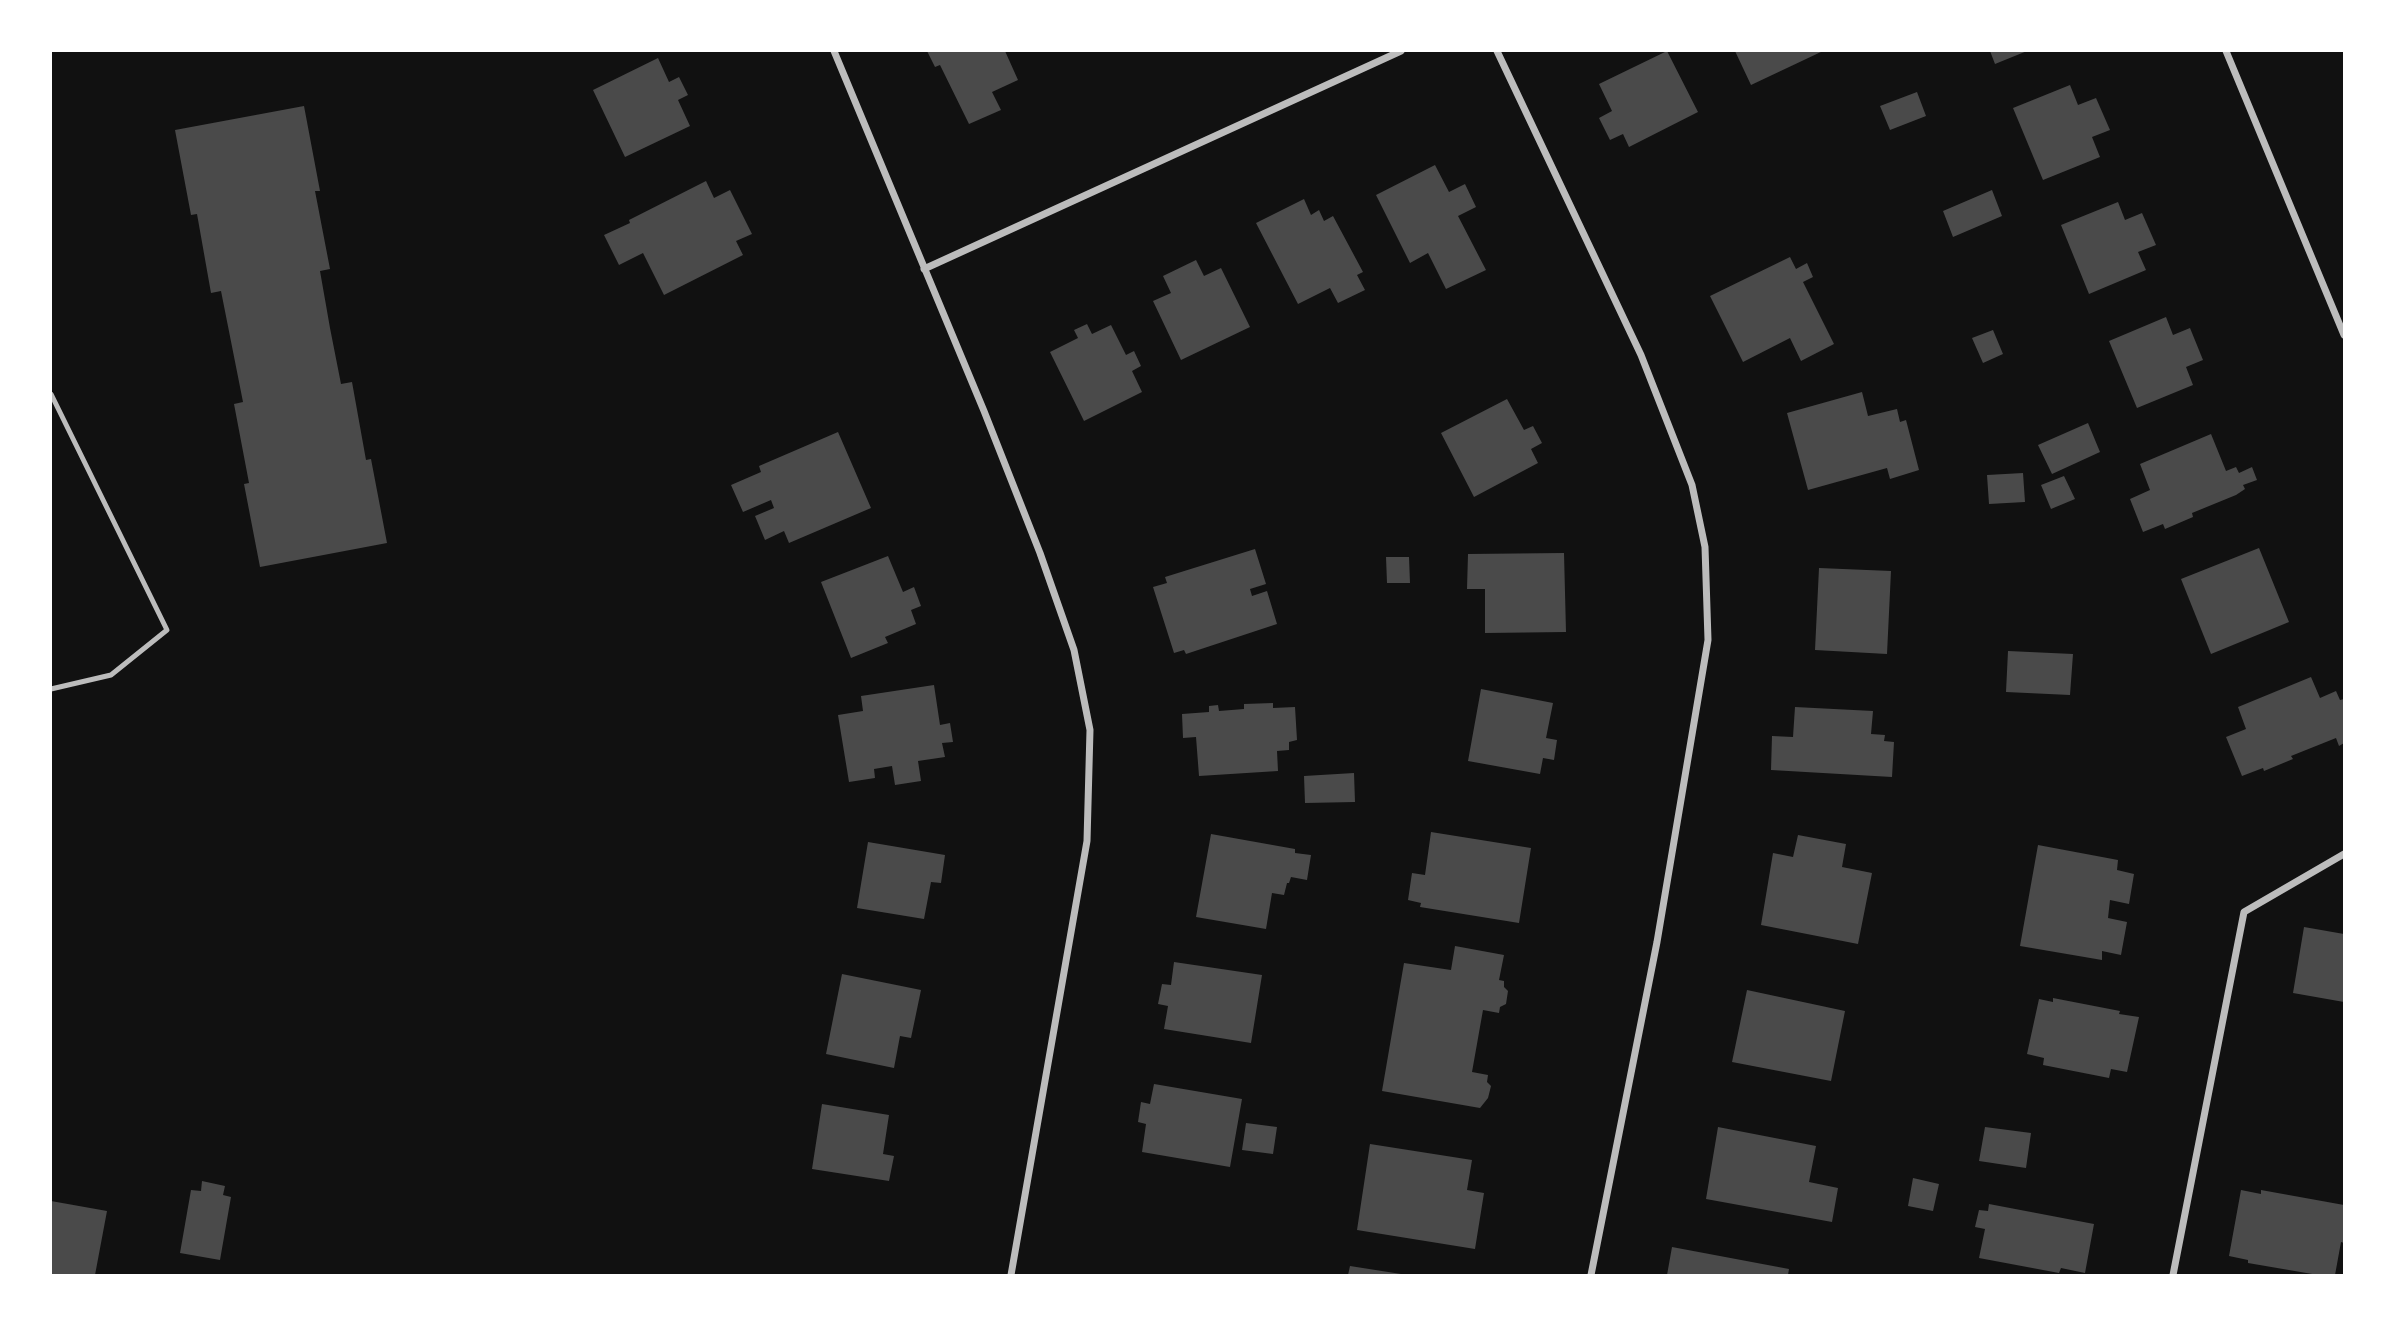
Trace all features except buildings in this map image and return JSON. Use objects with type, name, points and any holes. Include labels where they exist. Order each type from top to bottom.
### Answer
[{"type":"street","points":[[834,51],[1040,553],[1074,650],[1090,730],[1087,841],[1011,1275]]},
{"type":"street","points":[[925,268],[1401,51]]},
{"type":"street","points":[[1497,51],[1641,355],[1692,485],[1705,547],[1708,640],[1657,942],[1591,1275]]},
{"type":"street","points":[[2227,51],[2344,335]]},
{"type":"street","points":[[2173,1275],[2244,912],[2344,854]]},
{"type":"lane","points":[[51,394],[167,630],[111,675],[51,689]]}]
